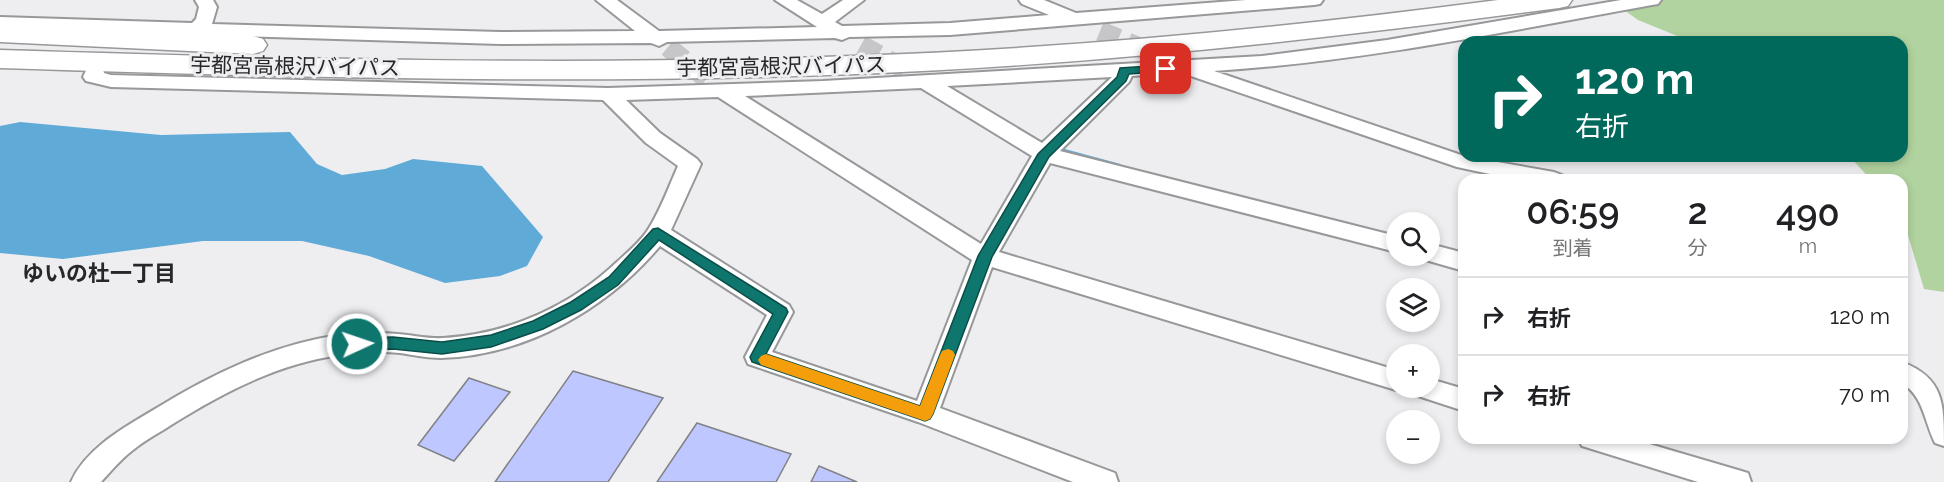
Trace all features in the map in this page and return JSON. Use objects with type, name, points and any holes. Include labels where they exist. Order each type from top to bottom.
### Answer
[{"type":"highway","name":"宇都宮高根沢バイパス","points":[[0,45],[584,58],[787,53],[988,44],[1215,28],[1452,0]]},
{"type":"highway","name":"宇都宮高根沢バイパス","points":[[0,59],[279,68],[623,69],[856,65],[1106,50],[1252,38],[1558,0]]},
{"type":"highway","points":[[0,34],[184,41],[405,54]]},
{"type":"highway","points":[[0,74],[95,70],[279,68]]},
{"type":"street","points":[[196,30],[205,20],[208,8],[204,0]]},
{"type":"street","points":[[605,0],[662,42]]},
{"type":"street","points":[[784,0],[861,45]]},
{"type":"street","points":[[823,22],[855,0]]},
{"type":"street","points":[[1029,0],[1100,31]]},
{"type":"street","points":[[0,23],[662,42],[1076,21],[1314,0]]},
{"type":"street","points":[[95,70],[93,77],[111,81],[608,94],[715,85],[926,81],[1262,62],[1388,46],[1652,0]]},
{"type":"street","points":[[1158,56],[1187,68],[1458,160]]},
{"type":"street","points":[[907,71],[1044,154],[1386,241]]},
{"type":"street","points":[[925,414],[985,256],[1044,154],[1122,78],[1124,71]]},
{"type":"street","points":[[715,85],[965,246],[985,256],[1386,377]]},
{"type":"street","points":[[84,482],[123,442],[185,403],[233,377],[284,357],[339,345],[393,343],[442,348],[491,341],[538,325],[576,306],[614,281],[658,233],[690,164],[653,138],[608,94]]},
{"type":"street","points":[[1467,162],[1525,174]]},
{"type":"street","points":[[658,233],[781,312],[757,357],[925,414],[1105,482]]},
{"type":"street","points":[[1440,256],[1458,260]]},
{"type":"street","points":[[1908,374],[1913,375],[1926,387],[1944,435]]},
{"type":"street","points":[[1440,393],[1458,398]]},
{"type":"street","points":[[1611,444],[1738,482]]},
{"type":"green space","points":[[1610,0],[1944,0],[1944,292],[1924,289],[1908,235],[1908,174],[1866,174],[1855,162],[1908,162],[1908,36],[1677,36],[1638,20]]},
{"type":"water","points":[[20,122],[161,135],[290,132],[317,164],[342,175],[385,169],[413,159],[482,166],[543,237],[527,266],[500,276],[445,283],[369,256],[302,241],[203,241],[63,259],[0,253],[0,126]]},
{"type":"building","points":[[573,371],[663,398],[608,482],[495,482]]},
{"type":"building","points":[[469,378],[510,392],[454,461],[418,445]]},
{"type":"building","points":[[697,423],[791,454],[776,482],[657,482]]},
{"type":"building","points":[[819,466],[857,482],[811,482]]},
{"type":"waterway","points":[[1056,149],[1119,166]]},
{"type":"tunnel","points":[[1100,31],[1158,55]]},
{"type":"tunnel","points":[[861,45],[906,70]]},
{"type":"tunnel","points":[[668,47],[707,79]]},
{"type":"slow traffic","points":[[766,360],[925,414],[948,355]]},
{"type":"district","name":"ゆいの杜一丁目","points":[[99,273]]},
{"type":"route","points":[[357,344],[393,343],[442,348],[491,341],[538,325],[576,306],[614,281],[658,233],[781,312],[757,357],[925,414],[985,256],[1044,154],[1122,78],[1124,71],[1166,69]]}]
